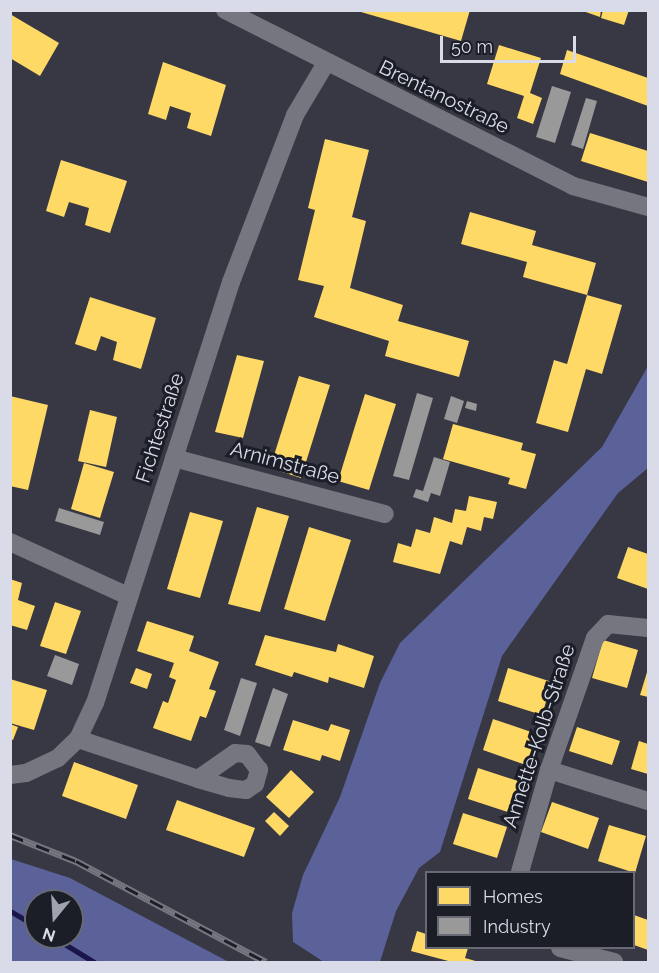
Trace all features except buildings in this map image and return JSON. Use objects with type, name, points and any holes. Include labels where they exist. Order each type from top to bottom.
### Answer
[{"type":"street","name":"Brentanostraße","points":[[225,10],[573,186],[648,207]]},
{"type":"street","name":"Fichtestraße","points":[[10,775],[26,773],[58,758],[78,739],[95,704],[231,282],[295,115],[326,63]]},
{"type":"street","name":"Arnimstraße","points":[[174,458],[385,514]]},
{"type":"street","points":[[10,542],[128,596]]},
{"type":"street","name":"Annette-Kolb-Straße","points":[[521,871],[549,770],[595,638],[608,624],[648,628]]},
{"type":"street","points":[[78,739],[198,779]]},
{"type":"street","points":[[549,770],[648,801]]},
{"type":"street","points":[[564,949],[614,963]]},
{"type":"shaded area","points":[[648,366],[648,468],[618,493],[502,656],[440,852],[419,868],[396,911],[380,962],[324,962],[293,942],[292,913],[303,875],[340,797],[380,683],[400,643],[602,447]]},
{"type":"shaded area","points":[[11,859],[70,878],[229,962],[11,962]]},
{"type":"waterway","points":[[10,911],[24,919]]},
{"type":"waterway","points":[[73,949],[94,962]]},
{"type":"railway","points":[[10,835],[76,861],[266,962]]}]
